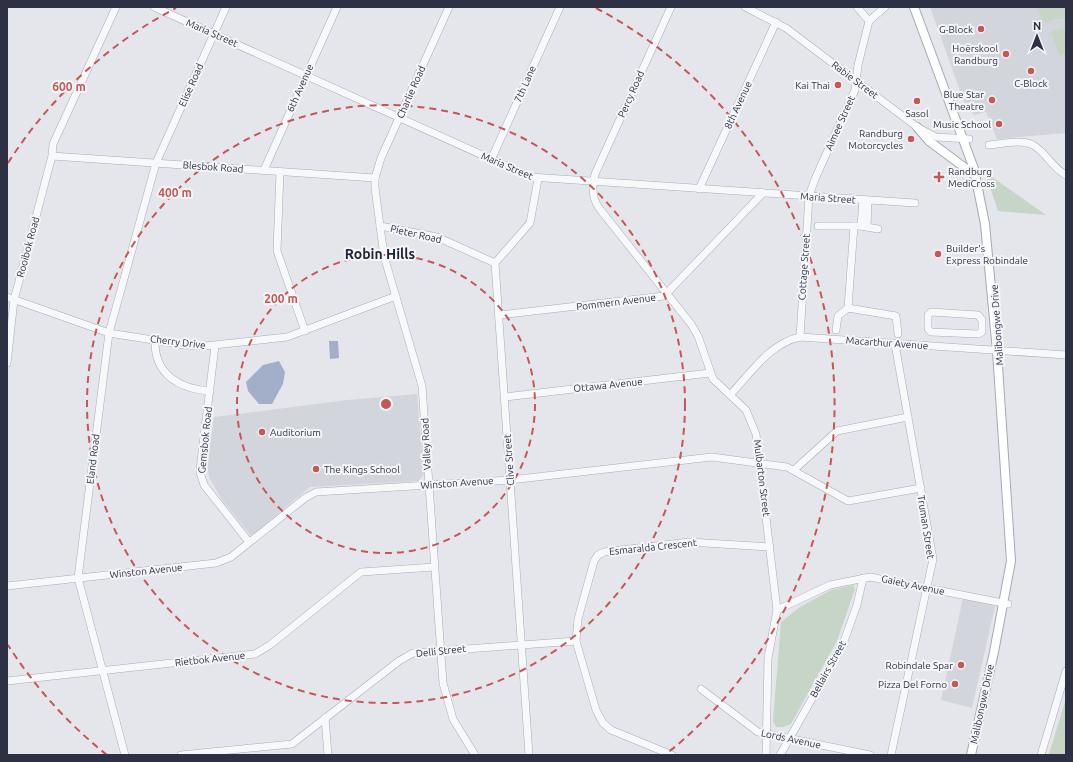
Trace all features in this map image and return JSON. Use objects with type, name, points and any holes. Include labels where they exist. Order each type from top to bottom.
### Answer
[{"type":"main road","name":"Malibongwe Drive","points":[[915,7],[966,139],[977,163],[989,216],[1011,549],[1006,603],[971,755]]},
{"type":"main road","points":[[917,127],[929,141],[976,176]]},
{"type":"main road","name":"Malibongwe Drive","points":[[966,139],[976,176],[985,224],[998,351]]},
{"type":"street","name":"Rooibok Road","points":[[7,363],[14,300],[52,156],[53,144],[116,7]]},
{"type":"street","name":"Maria Street","points":[[154,7],[491,160],[538,179],[915,203]]},
{"type":"street","name":"Elise Road","points":[[156,163],[226,7]]},
{"type":"street","name":"6th Avenue","points":[[264,170],[337,7]]},
{"type":"street","name":"Charlie Road","points":[[375,178],[381,158],[449,7]]},
{"type":"street","name":"7th Lane","points":[[491,160],[560,7]]},
{"type":"street","name":"Percy Road","points":[[593,182],[671,7]]},
{"type":"street","name":"Rabie Street","points":[[745,7],[776,22],[917,127],[936,137],[966,139]]},
{"type":"street","points":[[857,7],[869,21],[885,7]]},
{"type":"street","name":"Aimee Street","points":[[809,196],[853,94],[858,65],[869,21]]},
{"type":"street","name":"8th Avenue","points":[[699,189],[776,22]]},
{"type":"street","points":[[989,145],[1017,143],[1033,145],[1057,169],[1066,175]]},
{"type":"street","name":"Blesbok Road","points":[[52,156],[375,178]]},
{"type":"street","name":"Eland Road","points":[[125,755],[78,578],[109,333],[156,163]]},
{"type":"street","points":[[280,172],[277,252],[305,331]]},
{"type":"street","name":"Valley Road","points":[[375,178],[385,263],[422,386],[443,683],[448,706],[458,730],[475,755]]},
{"type":"street","points":[[495,263],[530,223],[538,179]]},
{"type":"street","name":"Mulbarton Street","points":[[593,182],[597,205],[694,328],[710,374],[716,383],[742,405],[758,438],[776,610],[768,658],[766,755]]},
{"type":"street","name":"Pommern Avenue","points":[[499,315],[656,297],[667,294],[763,193]]},
{"type":"street","name":"Cottage Street","points":[[800,337],[809,196]]},
{"type":"street","points":[[836,330],[838,316],[848,308],[865,201]]},
{"type":"street","name":"Pieter Road","points":[[380,226],[437,237],[495,263]]},
{"type":"street","points":[[818,226],[861,226],[878,229]]},
{"type":"street","name":"Clive Street","points":[[495,263],[529,755]]},
{"type":"street","name":"Cherry Drive","points":[[7,297],[109,333],[194,346],[215,346],[281,338],[305,331],[396,296]]},
{"type":"street","points":[[848,308],[896,316],[898,334]]},
{"type":"street","points":[[929,313],[978,314],[982,318],[982,330],[980,334],[939,333],[928,330],[929,313]]},
{"type":"street","points":[[938,347],[939,333]]},
{"type":"street","name":"Macarthur Avenue","points":[[730,395],[772,350],[781,343],[800,337],[1066,355]]},
{"type":"street","points":[[155,340],[156,358],[168,373],[186,388],[210,391]]},
{"type":"street","name":"Truman Street","points":[[891,755],[932,559],[921,488],[895,344]]},
{"type":"street","name":"Gemsbok Road","points":[[215,346],[201,461],[201,477],[204,485],[248,542]]},
{"type":"street","name":"Ottawa Avenue","points":[[505,397],[710,374]]},
{"type":"street","points":[[794,470],[837,431],[908,417]]},
{"type":"street","name":"Winston Avenue","points":[[7,586],[210,565],[231,556],[312,493],[510,480],[718,457],[761,463],[794,470],[848,501],[921,488]]},
{"type":"street","name":"Esmaralda Crescent","points":[[672,755],[619,734],[603,723],[596,710],[576,641],[578,619],[594,561],[600,554],[689,542],[770,547]]},
{"type":"street","name":"Rietbok Avenue","points":[[7,681],[103,672],[112,668],[255,654],[270,645],[361,572],[434,567]]},
{"type":"street","name":"Gaiety Avenue","points":[[776,610],[830,585],[863,578],[876,577],[1006,603]]},
{"type":"street","name":"Bellairs Street","points":[[780,755],[843,644],[857,605],[863,578]]},
{"type":"street","name":"Delli Street","points":[[181,755],[288,745],[299,739],[405,657],[417,652],[576,641]]},
{"type":"street","points":[[1040,755],[1066,671]]},
{"type":"street","name":"Lords Avenue","points":[[700,689],[755,731],[870,755]]},
{"type":"street","points":[[325,718],[328,755]]},
{"type":"shaded area","name":"Hoërskool Randburg","points":[[930,7],[1066,7],[1066,133],[997,139],[986,112],[974,115],[964,102]]},
{"type":"shaded area","name":"The Kings School","points":[[417,394],[424,474],[419,481],[310,487],[251,536],[222,500],[209,477],[207,465],[214,417],[347,400]]},
{"type":"shaded area","points":[[963,598],[995,606],[972,708],[941,700]]},
{"type":"green space","points":[[1036,7],[1066,7],[1066,19],[1055,19],[1045,23]]},
{"type":"green space","points":[[1063,28],[1066,35],[1066,53],[1060,56],[1051,32]]},
{"type":"green space","points":[[985,172],[1046,215],[998,211]]},
{"type":"green space","points":[[853,585],[855,589],[837,641],[791,724],[783,727],[776,727],[773,721],[781,622],[800,607],[831,590]]},
{"type":"green space","points":[[1066,698],[1066,755],[1049,754]]},
{"type":"water","points":[[329,341],[338,341],[339,358],[330,359]]},
{"type":"water","points":[[279,361],[285,372],[283,384],[272,404],[259,404],[248,391],[246,382],[263,365]]},
{"type":"place","name":"G-Block","points":[[981,29]]},
{"type":"place","name":"Hoërskool Randburg","points":[[1006,54]]},
{"type":"place","name":"C-Block","points":[[1031,71]]},
{"type":"place","name":"Kai Thai","points":[[838,85]]},
{"type":"place","name":"Blue Star Theatre","points":[[992,100]]},
{"type":"place","name":"Sasol","points":[[917,101]]},
{"type":"place","name":"Music School","points":[[999,124]]},
{"type":"place","name":"Randburg Motorcycles","points":[[911,139]]},
{"type":"place","name":"Randburg MediCross","points":[[939,177]]},
{"type":"place","name":"Builder's Express Robindale","points":[[938,254]]},
{"type":"place","name":"Auditorium","points":[[262,432]]},
{"type":"place","name":"The Kings School","points":[[316,469]]},
{"type":"place","name":"Robindale Spar","points":[[961,665]]},
{"type":"place","name":"Pizza Del Forno","points":[[955,684]]},
{"type":"district","name":"Robin Hills","points":[[380,254]]}]
